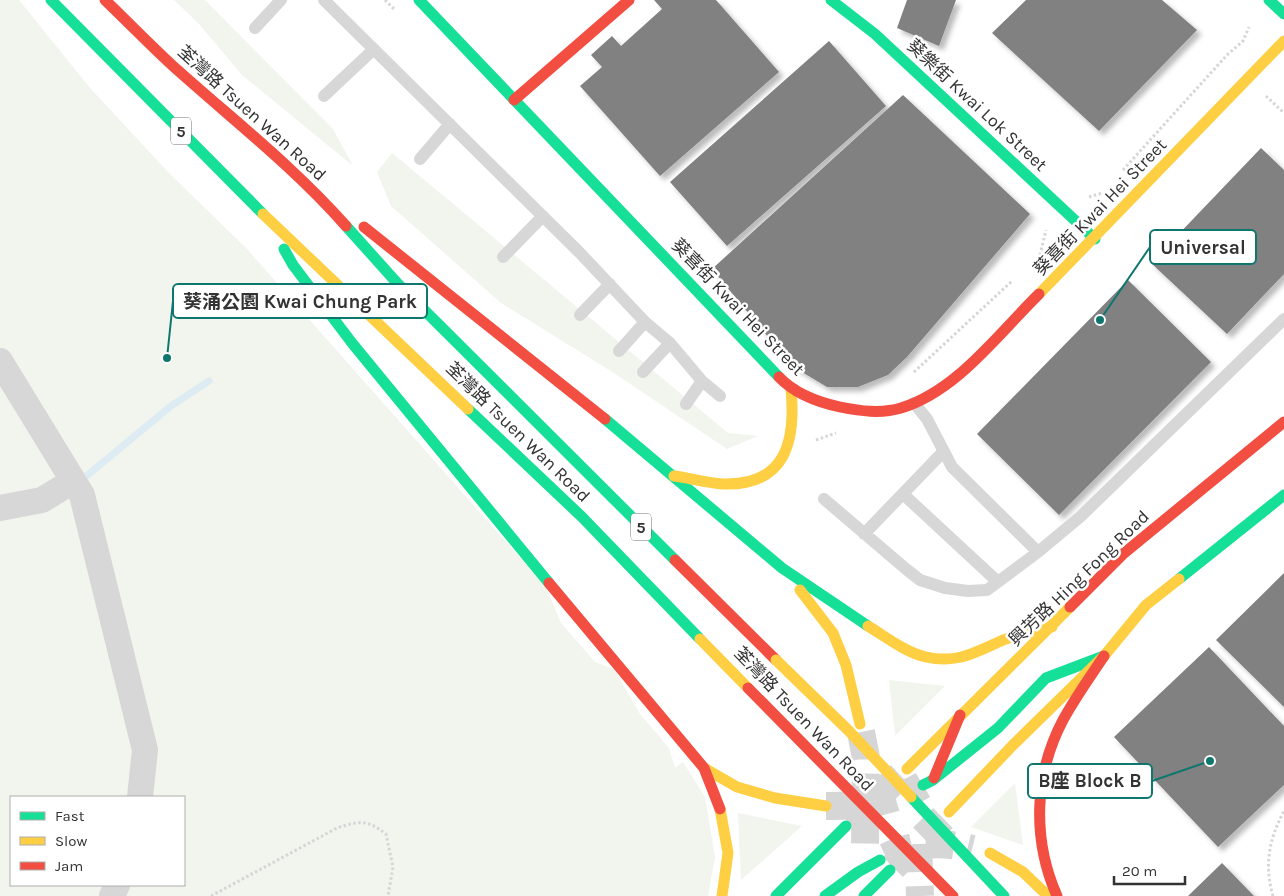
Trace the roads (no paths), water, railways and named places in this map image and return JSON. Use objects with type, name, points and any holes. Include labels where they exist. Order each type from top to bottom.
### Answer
[{"type":"main road","name":"荃灣路 Tsuen Wan Road","points":[[51,0],[266,217],[582,518],[953,896]]},
{"type":"main road","name":"荃灣路 Tsuen Wan Road","points":[[105,0],[173,66],[263,143],[325,202],[398,284],[849,731],[1004,896]]},
{"type":"main road","name":"葵喜街 Kwai Hei Street","points":[[419,0],[791,389],[816,402],[847,410],[887,411],[914,403],[947,383],[1096,239],[1284,41]]},
{"type":"main road","points":[[514,100],[629,0]]},
{"type":"main road","name":"葵樂街 Kwai Lok Street","points":[[831,0],[875,34],[1096,239]]},
{"type":"main road","points":[[1269,0],[1284,14]]},
{"type":"main road","points":[[325,202],[362,225],[416,266],[674,476],[733,529],[782,568],[818,594],[889,639],[910,651],[927,657],[963,658],[984,651],[1004,640],[1052,627]]},
{"type":"main road","points":[[266,217],[293,265],[352,343],[704,768],[720,808],[728,853],[722,896]]},
{"type":"main road","points":[[674,476],[723,484],[744,483],[763,478],[776,468],[785,456],[793,432],[794,413],[791,389]]},
{"type":"main road","name":"興芳路 Hing Fong Road","points":[[907,769],[1124,554],[1284,422]]},
{"type":"main road","points":[[949,812],[1013,745],[1104,656],[1146,605],[1284,495]]},
{"type":"main road","points":[[782,568],[833,633],[846,666],[860,724]]},
{"type":"main road","points":[[960,715],[929,786],[998,728],[1046,678],[1104,656]]},
{"type":"main road","points":[[1057,896],[1048,880],[1040,839],[1040,808],[1044,770],[1058,730],[1104,656]]},
{"type":"main road","points":[[704,768],[737,786],[775,798],[826,806]]},
{"type":"main road","points":[[776,896],[846,826]]},
{"type":"main road","points":[[990,853],[1023,872],[1048,896]]},
{"type":"main road","points":[[845,896],[858,872],[862,858]]},
{"type":"main road","points":[[824,896],[858,872],[880,860]]},
{"type":"main road","points":[[864,896],[890,870]]},
{"type":"street","points":[[0,361],[82,495],[145,750],[140,796]]},
{"type":"street","points":[[0,508],[42,500],[73,481]]},
{"type":"lane","points":[[255,28],[281,0]]},
{"type":"lane","points":[[324,0],[543,216],[645,322],[670,343],[702,381],[720,396]]},
{"type":"lane","points":[[324,96],[374,49]]},
{"type":"lane","points":[[420,159],[450,124]]},
{"type":"lane","points":[[503,257],[543,216]]},
{"type":"lane","points":[[580,315],[610,284]]},
{"type":"lane","points":[[824,499],[920,580],[968,592],[986,590],[1038,552],[1080,517],[1284,319]]},
{"type":"lane","points":[[619,351],[645,322]]},
{"type":"lane","points":[[643,372],[670,343]]},
{"type":"lane","points":[[686,404],[702,381]]},
{"type":"lane","points":[[914,403],[927,419],[952,467],[1038,552]]},
{"type":"lane","points":[[864,534],[944,451]]},
{"type":"lane","points":[[903,494],[998,582]]},
{"type":"waterway","points":[[84,478],[171,406],[209,381]]},
{"type":"tunnel","points":[[861,732],[866,758],[865,846]]},
{"type":"tunnel","points":[[849,823],[907,769]]},
{"type":"tunnel","points":[[826,806],[888,800],[923,785]]},
{"type":"tunnel","points":[[893,867],[949,812]]},
{"type":"tunnel","points":[[918,844],[920,896]]},
{"type":"tunnel","points":[[886,857],[907,849],[928,845],[939,844],[972,849]]},
{"type":"place","name":"Universal","points":[[1100,320]]},
{"type":"place","name":"葵涌公園 Kwai Chung Park","points":[[167,358]]},
{"type":"place","name":"B座 Block B","points":[[1210,761]]}]
